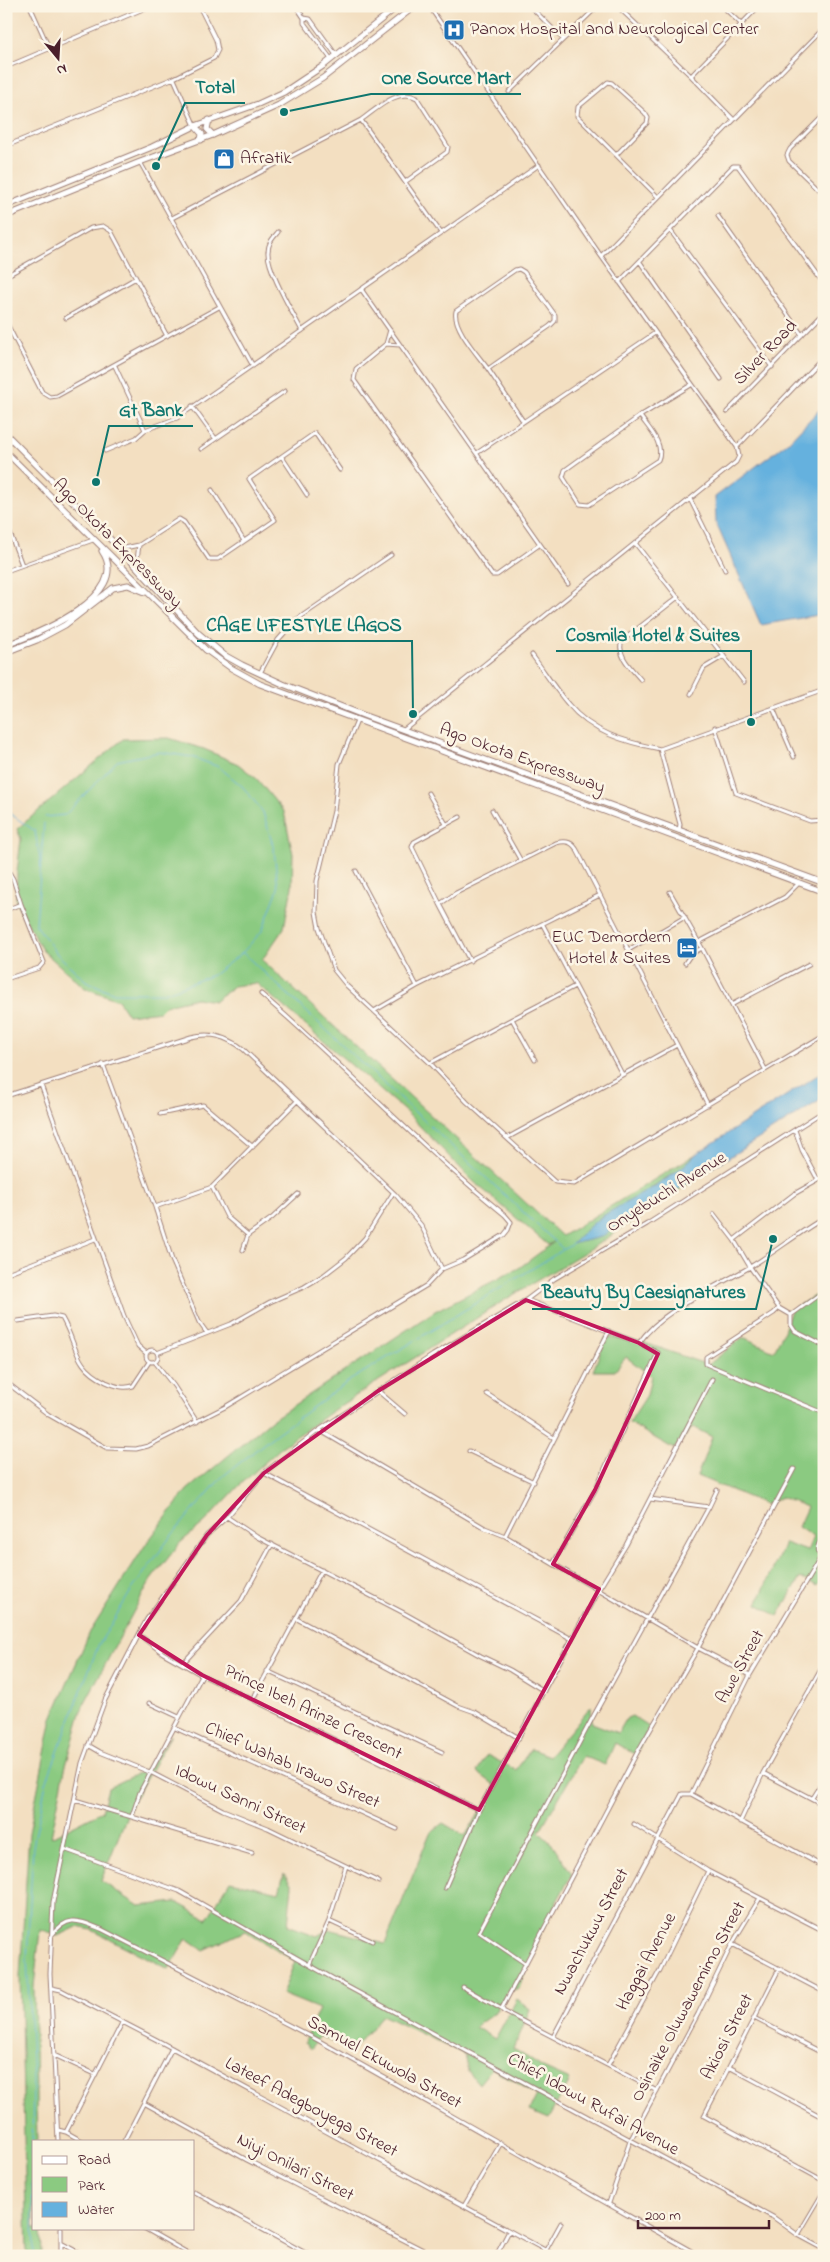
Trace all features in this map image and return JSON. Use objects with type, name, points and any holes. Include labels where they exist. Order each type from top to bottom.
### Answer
[{"type":"main road","points":[[6,206],[152,147],[209,120],[252,106],[284,92],[333,57],[398,6]]},
{"type":"main road","points":[[6,216],[213,135],[302,92],[415,6]]},
{"type":"main road","points":[[209,120],[207,129],[213,135]]},
{"type":"main road","points":[[195,126],[200,130],[200,140]]},
{"type":"main road","name":"Ago Okota Expressway","points":[[6,434],[120,549],[198,633],[224,655],[259,674],[824,883]]},
{"type":"main road","name":"Ago Okota Expressway","points":[[6,452],[206,650],[231,668],[260,684],[822,892]]},
{"type":"main road","points":[[6,645],[34,635],[58,623],[101,590],[107,580],[108,568],[104,553],[94,541]]},
{"type":"main road","points":[[6,652],[65,626],[116,587],[133,586],[149,593]]},
{"type":"street","points":[[30,6],[49,48]]},
{"type":"street","points":[[6,67],[150,6]]},
{"type":"street","points":[[6,146],[174,78],[214,58],[218,50],[216,40],[199,6]]},
{"type":"street","points":[[296,6],[304,18],[304,23],[333,57]]},
{"type":"street","points":[[404,729],[736,462],[739,456],[737,447],[619,282],[429,6]]},
{"type":"street","points":[[530,6],[562,39]]},
{"type":"street","points":[[509,92],[598,6]]},
{"type":"street","points":[[617,6],[691,76],[734,120]]},
{"type":"street","points":[[722,6],[741,24]]},
{"type":"street","points":[[691,76],[758,6]]},
{"type":"street","points":[[304,18],[310,19],[333,57]]},
{"type":"street","points":[[601,256],[824,28]]},
{"type":"street","points":[[174,78],[195,126]]},
{"type":"street","points":[[617,154],[647,123],[648,118],[632,101],[608,82],[578,107],[577,116],[658,197]]},
{"type":"street","points":[[172,218],[361,120],[400,94],[409,93],[417,98],[447,143],[448,148],[447,152],[405,182]]},
{"type":"street","points":[[824,116],[790,149],[787,155],[789,161],[824,195]]},
{"type":"street","points":[[361,120],[441,233]]},
{"type":"street","points":[[140,162],[253,366]]},
{"type":"street","points":[[105,451],[136,438],[145,430],[171,422],[539,165]]},
{"type":"street","points":[[619,282],[732,166],[738,166],[824,284]]},
{"type":"street","points":[[718,216],[802,335]]},
{"type":"street","points":[[6,276],[92,228],[103,226],[111,231],[167,336]]},
{"type":"street","points":[[670,230],[772,366]]},
{"type":"street","points":[[278,232],[270,242],[267,253],[271,268],[302,331]]},
{"type":"street","points":[[640,262],[721,379]]},
{"type":"street","points":[[488,369],[555,321],[555,315],[524,272],[519,270],[515,270],[456,311],[454,318],[460,331],[523,421]]},
{"type":"street","points":[[66,318],[136,278]]},
{"type":"street","points":[[361,289],[568,584]]},
{"type":"street","points":[[6,322],[42,392],[50,397],[64,394],[219,307]]},
{"type":"street","name":"Silver Road","points":[[727,412],[824,312]]},
{"type":"street","points":[[390,330],[386,344],[356,369],[354,380],[492,576],[497,575],[539,545]]},
{"type":"street","points":[[477,453],[655,333]]},
{"type":"street","points":[[386,344],[400,345]]},
{"type":"street","points":[[737,447],[824,356]]},
{"type":"street","points":[[115,366],[145,430]]},
{"type":"street","points":[[640,416],[660,446],[661,453],[658,460],[589,505],[580,504],[564,477],[565,470],[640,416],[692,385]]},
{"type":"street","points":[[201,449],[285,391]]},
{"type":"street","points":[[192,406],[216,438]]},
{"type":"street","points":[[120,549],[139,545],[179,519],[184,522],[209,559],[218,559],[275,520],[249,480],[315,433],[340,470]]},
{"type":"street","points":[[282,457],[307,495]]},
{"type":"street","points":[[212,490],[244,541]]},
{"type":"street","points":[[690,499],[725,570]]},
{"type":"street","points":[[6,522],[22,565]]},
{"type":"street","points":[[6,571],[94,541]]},
{"type":"street","points":[[635,543],[744,682]]},
{"type":"street","points":[[136,567],[139,545]]},
{"type":"street","points":[[259,674],[278,640],[296,620],[391,555]]},
{"type":"street","points":[[641,680],[621,655],[620,647],[622,641],[678,597]]},
{"type":"street","points":[[532,655],[569,705],[596,728],[614,738],[660,748],[824,690]]},
{"type":"street","points":[[691,694],[704,668],[724,656]]},
{"type":"street","points":[[773,708],[794,758]]},
{"type":"street","points":[[357,721],[339,764],[335,804],[317,881],[316,912],[319,928],[334,970],[347,986],[555,1182],[574,1184],[824,1035]]},
{"type":"street","points":[[715,727],[736,793],[810,821],[824,820]]},
{"type":"street","points":[[660,748],[678,818],[678,830]]},
{"type":"street","points":[[428,793],[446,824]]},
{"type":"street","points":[[492,810],[521,861]]},
{"type":"street","points":[[460,817],[414,842],[412,847],[470,960]]},
{"type":"street","points":[[440,904],[456,893],[556,843],[570,842],[575,846],[630,949],[708,1105]]},
{"type":"street","points":[[6,867],[13,879],[44,962],[39,968],[6,979]]},
{"type":"street","points":[[356,871],[417,986]]},
{"type":"street","points":[[699,942],[785,897],[798,884]]},
{"type":"street","points":[[670,892],[733,1004],[765,1069]]},
{"type":"street","points":[[822,892],[824,912]]},
{"type":"street","points":[[374,1011],[417,986],[600,895]]},
{"type":"street","points":[[6,910],[21,904]]},
{"type":"street","points":[[630,949],[685,917]]},
{"type":"street","points":[[543,925],[622,1074]]},
{"type":"street","points":[[685,964],[691,954],[702,948]]},
{"type":"street","points":[[733,1004],[809,964]]},
{"type":"street","points":[[430,1063],[574,986]]},
{"type":"street","points":[[6,1382],[49,1415],[107,1448],[136,1449],[148,1446],[225,1408],[428,1285],[442,1269],[463,1260],[508,1230],[511,1222],[509,1219],[427,1149],[346,1070],[261,994]]},
{"type":"street","points":[[512,1019],[535,1060]]},
{"type":"street","points":[[6,1096],[191,1037],[217,1035],[237,1044],[393,1193],[421,1225],[442,1269]]},
{"type":"street","points":[[507,1138],[677,1045]]},
{"type":"street","points":[[103,1064],[155,1207],[172,1260],[206,1334]]},
{"type":"street","points":[[41,1084],[124,1316],[138,1346],[146,1353],[146,1359],[150,1362],[155,1362]]},
{"type":"street","points":[[155,1207],[212,1187],[297,1101]]},
{"type":"street","points":[[160,1114],[203,1105],[253,1146]]},
{"type":"street","name":"Onyebuchi Avenue","points":[[58,2140],[51,1937],[53,1902],[78,1782],[88,1745],[113,1684],[147,1619],[207,1535],[227,1517],[264,1473],[319,1430],[378,1390],[526,1300],[554,1279],[647,1224],[824,1111]]},
{"type":"street","points":[[795,1130],[802,1150],[818,1180]]},
{"type":"street","points":[[734,1240],[794,1194],[824,1177]]},
{"type":"street","points":[[212,1187],[227,1217],[248,1235]]},
{"type":"street","points":[[157,1353],[231,1324],[270,1302],[304,1288],[334,1268],[365,1238],[393,1193]]},
{"type":"street","points":[[243,1250],[248,1235],[272,1218],[298,1194]]},
{"type":"street","points":[[714,1214],[734,1240],[750,1267],[779,1308],[791,1315]]},
{"type":"street","points":[[639,1343],[668,1316],[688,1302],[750,1267],[795,1234],[824,1218]]},
{"type":"street","points":[[7,1273],[95,1239]]},
{"type":"street","points":[[791,1315],[824,1291]]},
{"type":"street","points":[[526,1300],[610,1331],[657,1351],[658,1354],[595,1490],[554,1564]]},
{"type":"street","points":[[779,1308],[706,1358],[706,1364],[824,1413]]},
{"type":"street","points":[[791,1315],[791,1325],[795,1331],[824,1346]]},
{"type":"street","points":[[18,1321],[52,1316],[62,1318],[83,1367],[98,1378],[116,1387],[132,1386],[150,1362]]},
{"type":"street","points":[[505,1536],[610,1331]]},
{"type":"street","points":[[146,1353],[152,1350],[157,1353]]},
{"type":"street","points":[[155,1362],[158,1358],[157,1353]]},
{"type":"street","points":[[155,1362],[174,1386],[197,1422]]},
{"type":"street","points":[[445,1888],[479,1810],[599,1589],[626,1545],[712,1379]]},
{"type":"street","points":[[378,1390],[405,1414]]},
{"type":"street","points":[[487,1394],[554,1438]]},
{"type":"street","points":[[319,1430],[485,1528],[505,1536],[698,1648],[750,1675]]},
{"type":"street","points":[[469,1451],[534,1482]]},
{"type":"street","points":[[503,2010],[638,1751],[698,1648],[794,1469]]},
{"type":"street","points":[[264,1473],[572,1639]]},
{"type":"street","points":[[526,1964],[479,1932],[717,1490]]},
{"type":"street","points":[[650,1499],[709,1507]]},
{"type":"street","points":[[227,1517],[243,1529],[474,1653],[510,1670],[544,1691]]},
{"type":"street","points":[[822,1558],[816,1550],[824,1533]]},
{"type":"street","points":[[182,1664],[240,1602],[272,1544]]},
{"type":"street","name":"Awe Street","points":[[691,1794],[750,1675],[822,1558]]},
{"type":"street","points":[[253,1699],[322,1570]]},
{"type":"street","points":[[296,1619],[458,1706],[475,1712],[519,1738]]},
{"type":"street","name":"Prince Ibeh Arinze Crescent","points":[[139,1635],[163,1654],[202,1676],[253,1699],[333,1741],[401,1771],[479,1810]]},
{"type":"street","points":[[740,1822],[763,1773],[824,1664]]},
{"type":"street","points":[[267,1672],[442,1752]]},
{"type":"street","points":[[132,1816],[140,1792],[152,1773],[179,1717],[202,1676]]},
{"type":"street","points":[[149,1703],[179,1717]]},
{"type":"street","name":"Chief Wahab Irawo Street","points":[[175,1728],[397,1829]]},
{"type":"street","name":"Idowu Sanni Street","points":[[88,1745],[120,1762],[152,1773],[223,1810],[268,1828],[379,1882]]},
{"type":"street","points":[[763,1773],[824,1805]]},
{"type":"street","points":[[812,1798],[824,1779]]},
{"type":"street","name":"Nwachukwu Street","points":[[553,2037],[680,1796],[685,1793],[691,1794]]},
{"type":"street","points":[[691,1794],[824,1867]]},
{"type":"street","points":[[75,1800],[252,1853]]},
{"type":"street","points":[[634,1824],[708,1871],[824,1931]]},
{"type":"street","name":"Chief Idowu Rufai Avenue","points":[[64,1849],[179,1891],[348,1987],[630,2142],[773,2217],[798,2235],[824,2249]]},
{"type":"street","points":[[309,1965],[329,1921],[346,1866]]},
{"type":"street","name":"Haggai Avenue","points":[[608,2065],[660,1970],[708,1871]]},
{"type":"street","name":"Osinaike Oluwawemimo Street","points":[[609,2203],[630,2142],[698,2014],[732,1944],[760,1898]]},
{"type":"street","name":"Samuel Ekuwola Street","points":[[51,1937],[61,1924],[66,1922],[79,1921],[101,1929],[314,2038],[700,2256]]},
{"type":"street","points":[[329,1921],[372,1941]]},
{"type":"street","points":[[732,1944],[824,1992]]},
{"type":"street","name":"Akiosi Street","points":[[779,1969],[704,2114],[705,2118],[824,2181]]},
{"type":"street","points":[[463,1987],[553,2037],[657,2091]]},
{"type":"street","name":"Lateef Adegboyega Street","points":[[52,1988],[61,1990],[172,2048],[556,2256]]},
{"type":"street","points":[[754,2018],[824,2054]]},
{"type":"street","points":[[66,2132],[122,2023]]},
{"type":"street","points":[[125,2140],[172,2048]]},
{"type":"street","points":[[54,2055],[95,2074]]},
{"type":"street","points":[[728,2067],[824,2118]]},
{"type":"street","name":"Niyi Onilari Street","points":[[144,2103],[247,2160],[435,2256]]},
{"type":"street","points":[[58,2130],[80,2140]]},
{"type":"street","points":[[464,2206],[501,2143]]},
{"type":"street","points":[[798,2235],[824,2191]]},
{"type":"street","points":[[195,2193],[311,2256]]},
{"type":"street","points":[[546,2250],[561,2223]]},
{"type":"street","points":[[61,2230],[61,2256]]},
{"type":"street","points":[[148,2230],[193,2256]]},
{"type":"street","points":[[496,2256],[509,2231]]},
{"type":"street","points":[[61,2243],[85,2256]]},
{"type":"highlighted area","points":[[526,1300],[639,1343],[658,1354],[595,1490],[553,1564],[599,1589],[479,1810],[202,1675],[139,1635],[207,1535],[264,1473],[378,1391]]},
{"type":"green space","points":[[169,738],[204,749],[238,764],[257,779],[284,812],[293,854],[292,887],[284,928],[262,960],[562,1236],[696,1154],[686,1165],[649,1189],[671,1192],[710,1170],[595,1246],[508,1298],[332,1411],[283,1446],[239,1486],[205,1522],[180,1543],[150,1581],[83,1706],[65,1769],[51,1837],[102,1811],[108,1788],[147,1769],[171,1735],[131,1805],[101,1881],[139,1906],[176,1902],[207,1919],[230,1881],[279,1892],[284,1873],[292,1885],[288,1925],[317,1936],[329,1929],[385,1944],[430,1833],[443,1823],[465,1836],[496,1786],[477,1772],[487,1755],[516,1770],[531,1749],[549,1756],[591,1706],[592,1723],[618,1733],[627,1718],[632,1716],[649,1727],[636,1755],[615,1743],[605,1765],[583,1756],[539,1832],[553,1845],[572,1874],[544,1925],[519,1988],[508,1992],[494,2013],[475,2027],[495,2039],[517,1999],[530,2009],[514,2049],[543,2068],[570,2080],[548,2119],[529,2111],[537,2095],[492,2068],[479,2084],[468,2071],[464,2054],[382,2015],[353,2050],[320,2036],[311,2049],[304,2043],[319,2009],[282,1994],[295,1961],[245,1931],[204,1950],[187,1938],[169,1969],[92,1930],[77,1927],[58,1936],[40,1930],[34,1987],[37,2140],[32,2140],[32,2230],[41,2230],[42,2256],[27,2256],[20,1976],[29,1833],[52,1718],[90,1632],[146,1544],[187,1490],[270,1421],[435,1311],[519,1268],[554,1242],[548,1245],[473,1181],[408,1114],[256,983],[234,986],[214,1001],[196,998],[166,1005],[160,1011],[128,1015],[118,1000],[85,988],[42,950],[16,902],[21,839],[17,829],[123,739]]},
{"type":"green space","points":[[824,1290],[824,1577],[818,1586],[800,1578],[778,1616],[757,1604],[785,1543],[807,1551],[813,1537],[798,1527],[807,1507],[781,1497],[767,1505],[697,1476],[712,1437],[693,1427],[674,1449],[629,1423],[647,1395],[651,1376],[626,1357],[615,1371],[593,1371],[606,1337],[642,1342],[708,1365],[743,1337],[774,1351],[784,1331],[791,1310]]},
{"type":"water","points":[[824,405],[824,614],[761,625],[716,523],[715,497],[787,443]]},
{"type":"water","points":[[824,1071],[824,1098],[601,1237],[572,1244],[601,1217],[663,1181],[696,1154]]},
{"type":"waterway","points":[[44,823],[36,925],[57,954],[86,981],[114,993],[164,993],[213,975],[242,953],[262,931],[278,889],[274,849],[263,812],[243,787],[219,767],[192,757],[159,752],[117,761],[65,815],[45,817]]},
{"type":"waterway","points":[[6,811],[35,831],[41,865]]},
{"type":"waterway","points":[[243,953],[563,1249]]},
{"type":"waterway","points":[[32,2140],[33,2080],[27,1959],[33,1847],[46,1783],[98,1646],[131,1591],[171,1536],[222,1477],[276,1434],[349,1381],[574,1243]]},
{"type":"waterway","points":[[33,2230],[34,2256]]},
{"type":"place","name":"Panox Hospital and Neurological Center","points":[[454,30]]},
{"type":"place","name":"One Source Mart","points":[[284,112]]},
{"type":"place","name":"Afratik","points":[[224,159]]},
{"type":"place","name":"Total","points":[[156,166]]},
{"type":"place","name":"Gt Bank","points":[[96,482]]},
{"type":"place","name":"CAGE LIFESTYLE LAGOS","points":[[413,714]]},
{"type":"place","name":"Cosmila Hotel & Suites","points":[[751,722]]},
{"type":"place","name":"EUC Demordern Hotel & Suites","points":[[687,948]]},
{"type":"place","name":"Beauty By Caesignatures","points":[[773,1239]]}]
